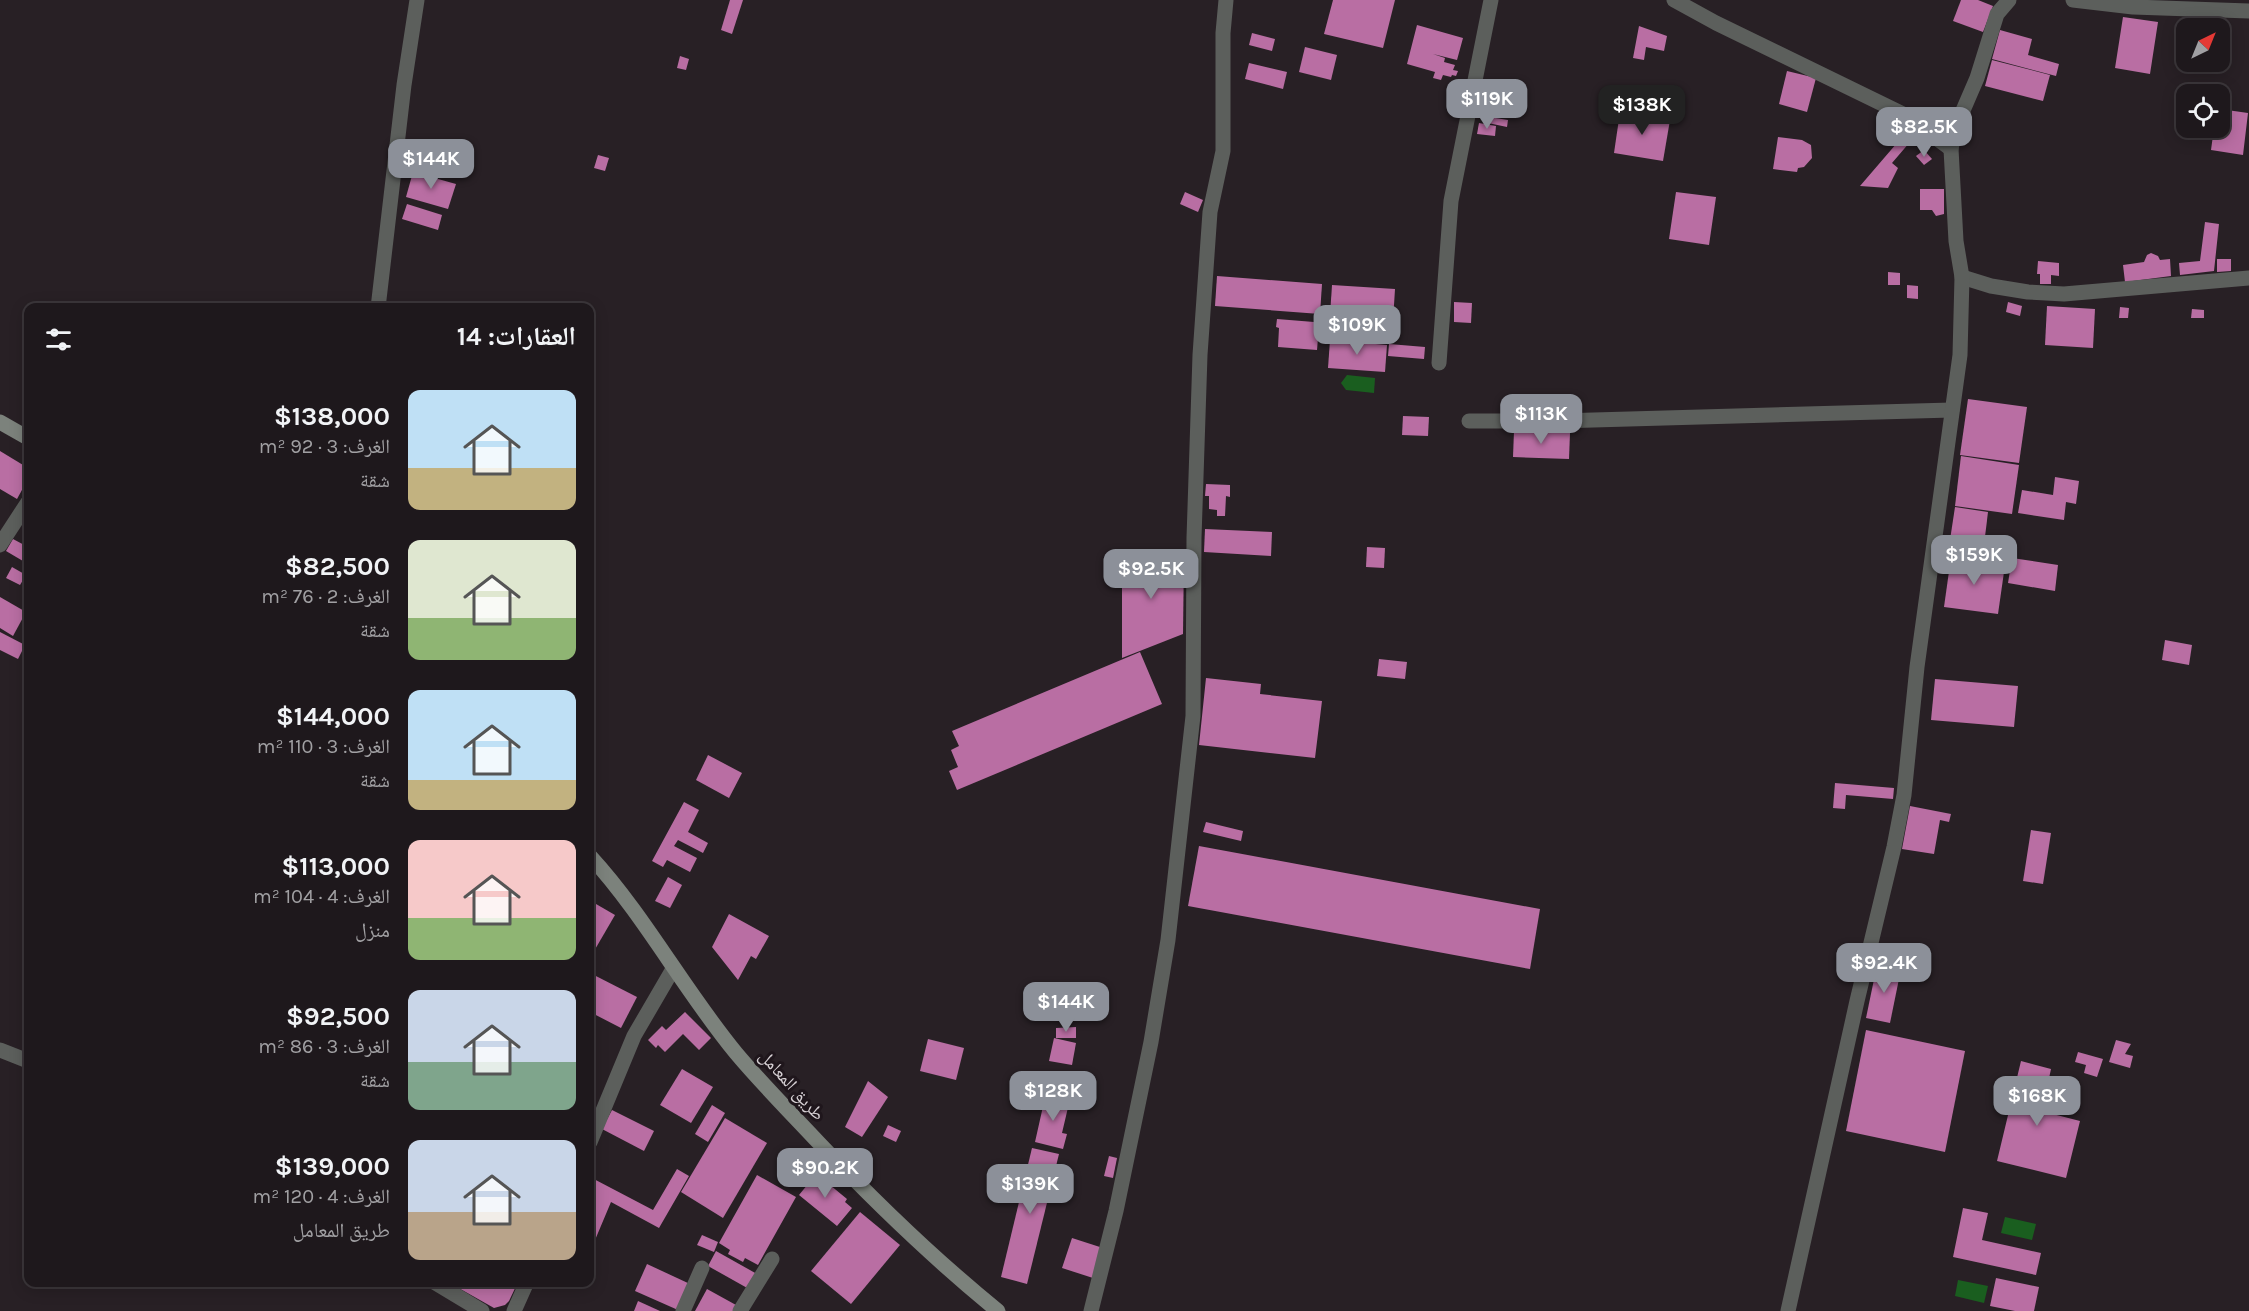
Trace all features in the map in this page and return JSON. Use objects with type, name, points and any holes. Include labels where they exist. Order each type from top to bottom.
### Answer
[{"type":"main road","points":[[0,422],[24,436]]},
{"type":"main road","name":"طريق المعامل","points":[[594,861],[641,920],[735,1052],[864,1190],[954,1275],[998,1311]]},
{"type":"street","points":[[379,303],[404,85],[417,0]]},
{"type":"street","points":[[1091,1311],[1116,1211],[1151,1042],[1168,940],[1193,716],[1194,538],[1200,355],[1210,212],[1223,151],[1223,33],[1226,0]]},
{"type":"street","points":[[1439,363],[1451,201],[1491,0]]},
{"type":"street","points":[[1674,0],[1716,23],[1905,115],[1951,149]]},
{"type":"street","points":[[1788,1311],[1905,795],[1917,667],[1960,355],[1962,277],[1956,241],[1951,149],[1955,129],[1977,78],[1997,14],[2009,0]]},
{"type":"street","points":[[2073,0],[2165,9],[2249,11]]},
{"type":"street","points":[[1962,277],[1991,286],[2028,292],[2064,294],[2249,278]]},
{"type":"street","points":[[1469,421],[1558,421],[1952,410]]},
{"type":"street","points":[[0,545],[24,508]]},
{"type":"street","points":[[594,1132],[634,1036],[674,969]]},
{"type":"street","points":[[0,1050],[24,1059]]},
{"type":"street","points":[[740,1311],[772,1259]]},
{"type":"street","points":[[683,1311],[702,1268]]},
{"type":"street","points":[[442,1287],[482,1311]]},
{"type":"street","points":[[514,1311],[526,1287]]},
{"type":"shaded area","points":[[1347,375],[1375,378],[1374,393],[1346,390],[1341,383]]},
{"type":"shaded area","points":[[2005,1217],[2036,1224],[2032,1240],[2001,1233]]},
{"type":"shaded area","points":[[1958,1280],[1988,1286],[1984,1303],[1955,1296]]},
{"type":"building","points":[[730,0],[743,0],[732,34],[721,30]]},
{"type":"building","points":[[1333,0],[1395,0],[1383,48],[1324,34]]},
{"type":"building","points":[[1961,0],[1978,0],[1993,6],[1983,32],[1953,21]]},
{"type":"building","points":[[2123,17],[2158,22],[2150,74],[2115,68]]},
{"type":"building","points":[[1417,25],[1463,38],[1457,60],[1433,54],[1445,58],[1444,62],[1455,65],[1453,70],[1458,71],[1456,76],[1443,75],[1441,80],[1433,78],[1435,72],[1407,64]]},
{"type":"building","points":[[1639,26],[1667,36],[1664,51],[1646,47],[1644,60],[1633,58]]},
{"type":"building","points":[[2000,30],[2032,39],[2028,55],[2059,64],[2056,76],[1992,59]]},
{"type":"building","points":[[1252,33],[1275,39],[1272,51],[1249,45]]},
{"type":"building","points":[[1305,47],[1337,55],[1331,80],[1299,72]]},
{"type":"building","points":[[680,56],[689,59],[686,70],[677,68]]},
{"type":"building","points":[[1992,60],[2050,75],[2043,101],[1985,86]]},
{"type":"building","points":[[1249,63],[1287,72],[1283,89],[1245,79]]},
{"type":"building","points":[[1787,71],[1816,78],[1807,112],[1779,104]]},
{"type":"building","points":[[2230,110],[2248,113],[2243,155],[2211,150],[2213,138],[2230,138]]},
{"type":"building","points":[[1620,112],[1670,120],[1663,161],[1614,153]]},
{"type":"building","points":[[1489,117],[1508,120],[1507,127],[1488,123]]},
{"type":"building","points":[[1479,123],[1496,126],[1495,136],[1477,134]]},
{"type":"building","points":[[1909,129],[1916,135],[1892,163],[1898,168],[1888,188],[1860,186]]},
{"type":"building","points":[[1778,137],[1802,140],[1811,145],[1812,158],[1804,167],[1798,168],[1797,172],[1773,169]]},
{"type":"building","points":[[1924,150],[1932,159],[1924,165],[1916,156]]},
{"type":"building","points":[[598,155],[609,158],[605,171],[594,168]]},
{"type":"building","points":[[413,172],[456,184],[448,209],[406,197]]},
{"type":"building","points":[[1920,189],[1944,189],[1944,214],[1936,216],[1932,210],[1920,210]]},
{"type":"building","points":[[1185,192],[1203,200],[1198,212],[1180,204]]},
{"type":"building","points":[[1676,192],[1716,197],[1709,245],[1669,239]]},
{"type":"building","points":[[407,204],[442,215],[438,230],[402,219]]},
{"type":"building","points":[[2205,222],[2219,224],[2214,271],[2180,275],[2179,263],[2200,261]]},
{"type":"building","points":[[2151,253],[2158,256],[2160,260],[2170,259],[2171,276],[2125,282],[2123,265],[2144,262],[2147,255]]},
{"type":"building","points":[[2217,259],[2231,259],[2231,271],[2217,272]]},
{"type":"building","points":[[2038,261],[2059,263],[2059,276],[2051,275],[2051,284],[2040,284],[2040,274],[2037,274]]},
{"type":"building","points":[[1888,272],[1900,273],[1900,285],[1888,285]]},
{"type":"building","points":[[1217,276],[1322,284],[1320,314],[1215,306]]},
{"type":"building","points":[[1332,285],[1395,289],[1392,336],[1329,331]]},
{"type":"building","points":[[1907,285],[1918,286],[1918,299],[1907,298]]},
{"type":"building","points":[[1454,302],[1472,303],[1471,323],[1454,322]]},
{"type":"building","points":[[2008,302],[2022,306],[2020,316],[2006,312]]},
{"type":"building","points":[[2047,306],[2095,309],[2093,348],[2045,345]]},
{"type":"building","points":[[2120,307],[2129,308],[2128,318],[2119,318]]},
{"type":"building","points":[[2192,309],[2204,310],[2204,318],[2191,318]]},
{"type":"building","points":[[1277,319],[1314,322],[1319,327],[1317,350],[1278,347]]},
{"type":"building","points":[[1330,340],[1387,345],[1385,372],[1328,368]]},
{"type":"building","points":[[1389,344],[1425,347],[1424,359],[1388,356]]},
{"type":"building","points":[[1968,399],[2027,407],[2019,463],[1960,455]]},
{"type":"building","points":[[1403,416],[1429,417],[1428,436],[1402,435]]},
{"type":"building","points":[[1514,431],[1570,433],[1569,459],[1513,457]]},
{"type":"building","points":[[0,451],[24,466],[24,486],[17,499],[0,489]]},
{"type":"building","points":[[1961,456],[2019,465],[2012,514],[1955,506]]},
{"type":"building","points":[[2055,477],[2079,481],[2076,504],[2066,502],[2064,520],[2018,513],[2022,490],[2053,495]]},
{"type":"building","points":[[1206,484],[1230,485],[1230,497],[1226,496],[1225,516],[1217,516],[1217,510],[1209,509],[1209,496],[1205,496]]},
{"type":"building","points":[[1955,507],[1988,512],[1984,545],[1950,540]]},
{"type":"building","points":[[1205,529],[1272,532],[1271,556],[1204,552]]},
{"type":"building","points":[[13,539],[24,545],[24,562],[6,551]]},
{"type":"building","points":[[1367,547],[1385,548],[1384,568],[1366,567]]},
{"type":"building","points":[[1122,554],[1184,555],[1183,634],[1122,658]]},
{"type":"building","points":[[1951,557],[2005,565],[1998,614],[1944,607]]},
{"type":"building","points":[[2012,558],[2058,565],[2055,591],[2008,583]]},
{"type":"building","points":[[12,567],[24,574],[20,585],[6,578]]},
{"type":"building","points":[[0,597],[24,611],[24,616],[13,636],[0,628]]},
{"type":"building","points":[[0,632],[24,644],[18,659],[0,650]]},
{"type":"building","points":[[2165,640],[2192,645],[2189,665],[2162,660]]},
{"type":"building","points":[[1140,652],[1162,704],[957,790],[949,771],[958,767],[951,750],[959,746],[952,731]]},
{"type":"building","points":[[1379,659],[1407,662],[1405,679],[1377,676]]},
{"type":"building","points":[[1206,678],[1261,684],[1260,694],[1322,701],[1315,758],[1199,745]]},
{"type":"building","points":[[1935,679],[2018,686],[2014,727],[1931,720]]},
{"type":"building","points":[[708,755],[742,773],[729,798],[696,780]]},
{"type":"building","points":[[1835,783],[1894,788],[1893,799],[1846,795],[1845,809],[1833,808]]},
{"type":"building","points":[[684,802],[699,810],[688,832],[708,843],[703,853],[678,840],[674,846],[697,858],[690,872],[667,860],[663,867],[652,861]]},
{"type":"building","points":[[1910,806],[1951,814],[1949,822],[1940,820],[1934,854],[1902,849]]},
{"type":"building","points":[[1206,822],[1243,831],[1241,841],[1203,832]]},
{"type":"building","points":[[2031,830],[2051,833],[2043,884],[2023,881]]},
{"type":"building","points":[[1199,846],[1540,909],[1530,969],[1188,906]]},
{"type":"building","points":[[668,877],[682,885],[670,908],[655,901]]},
{"type":"building","points":[[596,904],[615,915],[594,951],[594,907]]},
{"type":"building","points":[[729,914],[769,936],[756,959],[751,956],[738,980],[712,947]]},
{"type":"building","points":[[1877,965],[1901,969],[1890,1023],[1866,1018]]},
{"type":"building","points":[[594,975],[637,997],[621,1028],[594,1014]]},
{"type":"building","points":[[685,1012],[711,1038],[699,1050],[683,1034],[665,1052],[658,1045],[656,1048],[648,1040],[662,1026],[666,1030]]},
{"type":"building","points":[[1076,1027],[1076,1038],[1056,1038],[1056,1028]]},
{"type":"building","points":[[1866,1030],[1965,1051],[1945,1152],[1846,1131]]},
{"type":"building","points":[[1054,1038],[1076,1043],[1072,1065],[1049,1061]]},
{"type":"building","points":[[928,1039],[964,1048],[956,1080],[920,1071]]},
{"type":"building","points":[[2116,1040],[2131,1044],[2125,1054],[2133,1056],[2130,1068],[2109,1062]]},
{"type":"building","points":[[2078,1052],[2103,1059],[2097,1077],[2084,1073],[2086,1065],[2075,1062]]},
{"type":"building","points":[[2021,1061],[2051,1069],[2048,1083],[2052,1085],[2050,1095],[2045,1094],[2041,1111],[2080,1121],[2066,1178],[1997,1161]]},
{"type":"building","points":[[682,1069],[713,1087],[691,1123],[660,1105]]},
{"type":"building","points":[[868,1081],[888,1097],[862,1137],[845,1127]]},
{"type":"building","points":[[1046,1093],[1070,1099],[1062,1133],[1067,1134],[1063,1149],[1035,1142]]},
{"type":"building","points":[[712,1105],[725,1113],[708,1142],[695,1134]]},
{"type":"building","points":[[612,1110],[654,1131],[644,1151],[602,1129]]},
{"type":"building","points":[[725,1118],[767,1143],[723,1218],[681,1192]]},
{"type":"building","points":[[888,1125],[901,1131],[896,1142],[883,1136]]},
{"type":"building","points":[[1032,1148],[1059,1154],[1027,1284],[1001,1277]]},
{"type":"building","points":[[1109,1156],[1117,1158],[1113,1178],[1104,1176]]},
{"type":"building","points":[[677,1169],[689,1176],[659,1228],[611,1202],[594,1242],[594,1179],[653,1210]]},
{"type":"building","points":[[813,1171],[847,1199],[845,1202],[852,1208],[837,1226],[799,1195],[808,1184],[804,1181]]},
{"type":"building","points":[[757,1175],[796,1197],[758,1265],[745,1258],[743,1262],[728,1254],[730,1250],[719,1243]]},
{"type":"building","points":[[1963,1208],[1988,1213],[1982,1240],[2041,1253],[2036,1275],[1953,1257]]},
{"type":"building","points":[[860,1212],[900,1245],[851,1304],[811,1271]]},
{"type":"building","points":[[702,1235],[718,1242],[714,1252],[697,1245]]},
{"type":"building","points":[[1072,1238],[1103,1248],[1093,1278],[1062,1268]]},
{"type":"building","points":[[716,1251],[757,1274],[749,1289],[708,1266]]},
{"type":"building","points":[[647,1264],[690,1284],[678,1310],[635,1291]]},
{"type":"building","points":[[1996,1278],[2039,1287],[2034,1311],[2015,1311],[1990,1306]]},
{"type":"building","points":[[457,1287],[516,1287],[505,1305],[494,1308]]},
{"type":"building","points":[[707,1289],[736,1305],[733,1311],[695,1311]]},
{"type":"building","points":[[638,1301],[660,1311],[634,1311]]}]
